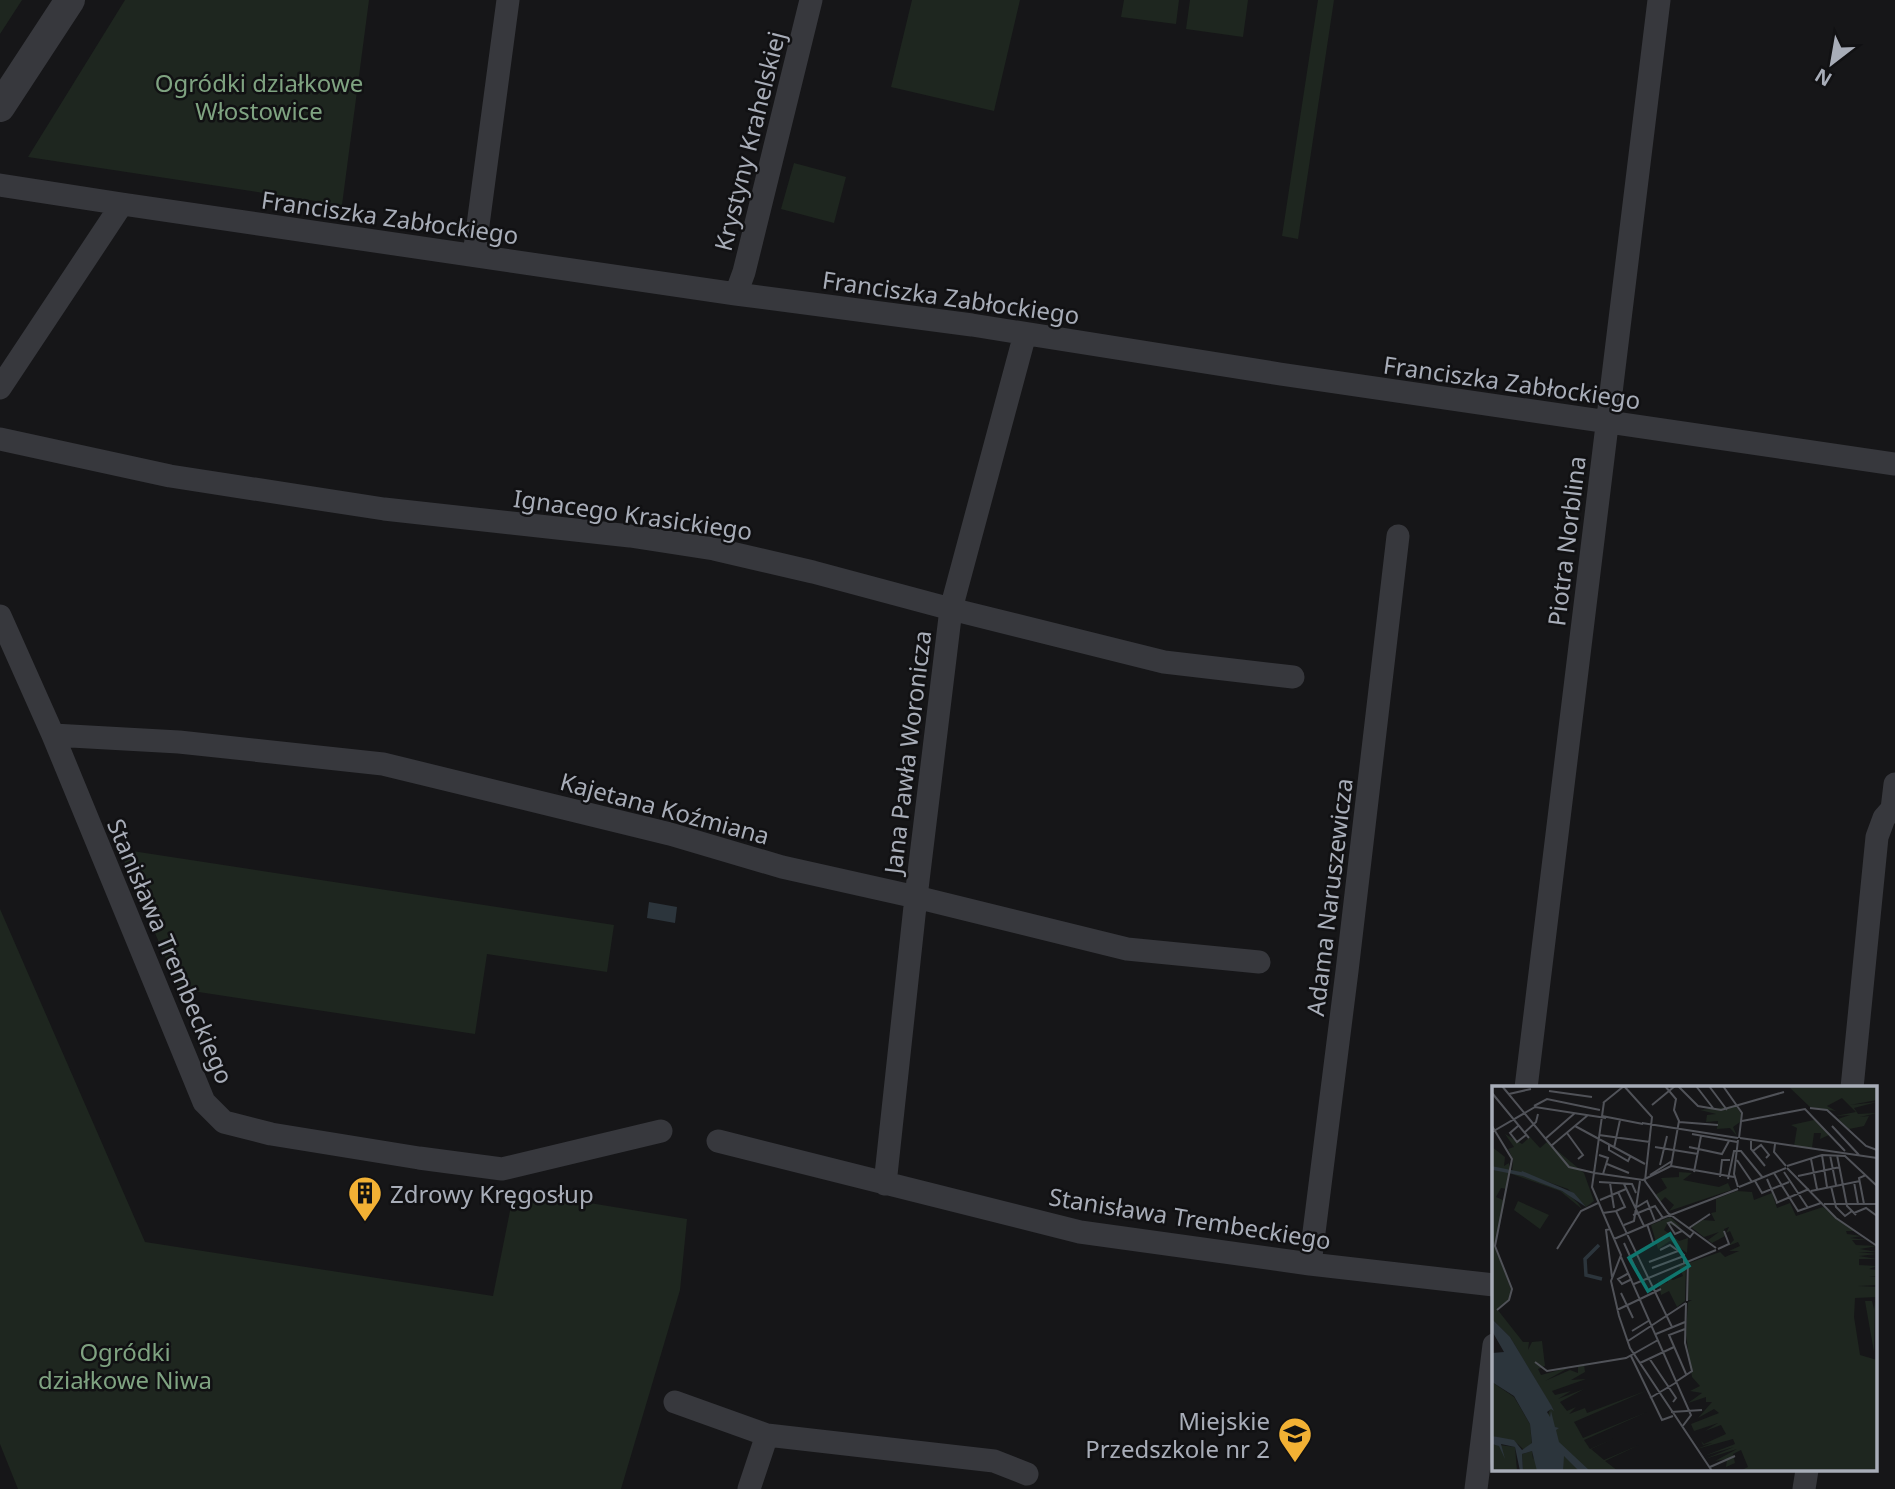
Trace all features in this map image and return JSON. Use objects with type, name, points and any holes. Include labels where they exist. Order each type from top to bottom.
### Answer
[{"type":"street","points":[[0,107],[70,0]]},
{"type":"street","points":[[474,255],[508,0]]},
{"type":"street","name":"Krystyny Krahelskiej","points":[[736,293],[744,272],[811,0]]},
{"type":"street","name":"Piotra Norblina","points":[[1526,1086],[1659,0]]},
{"type":"street","name":"Franciszka Zabłockiego","points":[[0,185],[1895,464]]},
{"type":"street","points":[[0,388],[122,204]]},
{"type":"street","name":"Jana Pawła Woronicza","points":[[885,1184],[951,610],[1025,334]]},
{"type":"street","name":"Ignacego Krasickiego","points":[[0,439],[170,476],[384,509],[714,548],[1164,662],[1293,677]]},
{"type":"street","name":"Adama Naruszewicza","points":[[1310,1264],[1398,536]]},
{"type":"street","name":"Stanisława Trembeckiego","points":[[0,617],[53,735],[205,1102],[224,1122],[271,1134],[502,1169],[661,1131]]},
{"type":"street","name":"Kajetana Koźmiana","points":[[53,735],[178,742],[383,764],[670,834],[782,867],[1127,949],[1259,962]]},
{"type":"street","points":[[1852,1086],[1877,837],[1885,818],[1893,808],[1895,784]]},
{"type":"street","name":"Stanisława Trembeckiego","points":[[718,1141],[1080,1232],[1310,1264],[1492,1284]]},
{"type":"street","points":[[1476,1489],[1492,1361]]},
{"type":"street","points":[[675,1402],[767,1435],[993,1461],[1027,1474]]},
{"type":"street","points":[[749,1489],[767,1435]]},
{"type":"green space","points":[[0,0],[22,0],[0,34]]},
{"type":"green space","name":"Ogródki działkowe Włostowice","points":[[125,0],[369,0],[342,205],[28,157]]},
{"type":"green space","points":[[912,0],[1020,0],[994,111],[891,87]]},
{"type":"green space","points":[[1124,0],[1179,0],[1176,24],[1121,17]]},
{"type":"green space","points":[[1190,0],[1248,0],[1243,37],[1186,29]]},
{"type":"green space","points":[[1318,0],[1334,0],[1298,239],[1282,236]]},
{"type":"green space","points":[[794,163],[846,177],[834,223],[781,209]]},
{"type":"green space","points":[[119,849],[614,925],[607,972],[487,954],[475,1034],[179,989]]},
{"type":"green space","name":"Ogródki działkowe Niwa","points":[[0,909],[145,1242],[493,1296],[513,1196],[535,1194],[687,1219],[680,1290],[621,1489],[18,1489],[0,1444]]},
{"type":"shaded area","points":[[649,902],[677,907],[675,923],[647,918]]},
{"type":"place","name":"Zdrowy Kręgosłup","points":[[365,1223]]},
{"type":"place","name":"Miejskie Przedszkole nr 2","points":[[1295,1464]]}]
